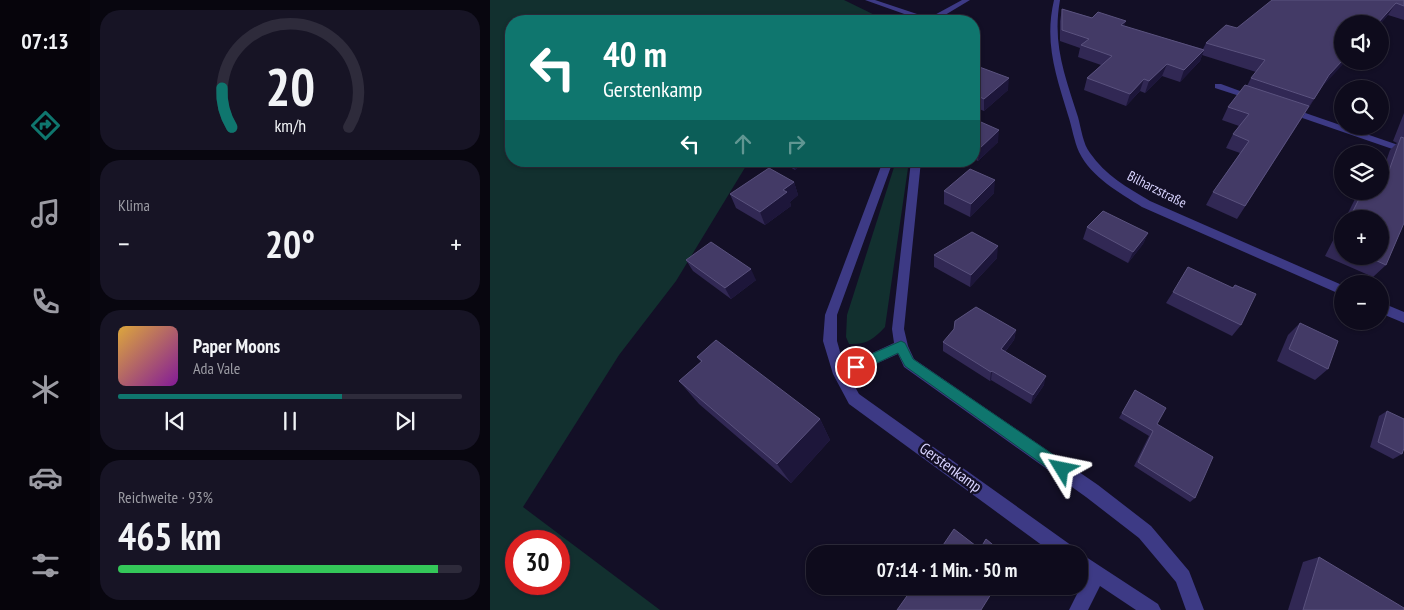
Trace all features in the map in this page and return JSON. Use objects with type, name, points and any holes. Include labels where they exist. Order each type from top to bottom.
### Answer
[{"type":"street","points":[[868,0],[912,15]]},
{"type":"street","points":[[941,15],[967,0]]},
{"type":"street","name":"Bilharzstraße","points":[[1058,0],[1053,19],[1053,40],[1056,60],[1084,152],[1097,168],[1117,186],[1146,204],[1334,286]]},
{"type":"street","points":[[1218,86],[1404,150]]},
{"type":"street","name":"Gerstenkamp","points":[[886,167],[832,315],[830,342],[840,374],[854,399],[1057,545]]},
{"type":"street","points":[[915,167],[898,329],[901,346],[909,362],[1092,491],[1145,532],[1183,577],[1195,610]]},
{"type":"street","points":[[1389,311],[1404,318]]},
{"type":"street","points":[[840,374],[901,346]]},
{"type":"street","points":[[1088,568],[1152,610]]},
{"type":"street","points":[[1078,610],[1097,574]]},
{"type":"green space","points":[[490,0],[844,0],[875,15],[505,15],[505,167],[745,167],[676,281],[619,355],[523,507],[554,530],[505,530],[505,595],[570,595],[570,542],[660,610],[490,610]]},
{"type":"green space","points":[[894,167],[908,167],[885,327],[869,340],[849,344],[846,337],[847,315]]},
{"type":"building","points":[[1272,0],[1404,0],[1404,6],[1396,3],[1385,15],[1334,15],[1334,70],[1314,99],[1251,78],[1265,60],[1206,43],[1226,25],[1237,28]]},
{"type":"building","points":[[1062,9],[1092,18],[1098,12],[1126,21],[1121,25],[1204,50],[1184,70],[1167,64],[1149,81],[1144,79],[1130,94],[1087,78],[1112,56],[1081,45],[1089,39],[1062,30]]},
{"type":"building","points":[[980,67],[1009,78],[984,99],[980,97]]},
{"type":"building","points":[[1245,85],[1309,106],[1245,206],[1213,192],[1249,141],[1233,134],[1249,114],[1228,107]]},
{"type":"building","points":[[980,122],[999,130],[980,148]]},
{"type":"building","points":[[1401,137],[1404,138],[1404,223],[1389,258],[1389,210],[1354,210],[1358,200],[1389,200],[1389,171]]},
{"type":"building","points":[[769,168],[794,182],[783,190],[787,192],[760,212],[730,194]]},
{"type":"building","points":[[970,169],[995,180],[971,204],[944,191]]},
{"type":"building","points":[[1103,211],[1148,233],[1133,252],[1087,227]]},
{"type":"building","points":[[972,232],[998,246],[971,275],[934,255]]},
{"type":"building","points":[[711,242],[751,269],[725,288],[686,260]]},
{"type":"building","points":[[1188,267],[1233,288],[1235,285],[1256,294],[1241,325],[1173,292]]},
{"type":"building","points":[[976,307],[1016,330],[1001,349],[1046,376],[1033,395],[943,342],[954,329],[955,321]]},
{"type":"building","points":[[1300,323],[1338,341],[1328,369],[1289,349]]},
{"type":"building","points":[[716,340],[820,419],[777,464],[679,381],[702,361],[697,357]]},
{"type":"building","points":[[1135,390],[1166,408],[1157,424],[1213,457],[1195,498],[1138,462],[1153,431],[1122,413]]},
{"type":"building","points":[[1387,411],[1404,419],[1404,448],[1402,454],[1378,442]]},
{"type":"building","points":[[954,529],[975,545],[943,545]]},
{"type":"building","points":[[986,539],[993,545],[982,545]]},
{"type":"building","points":[[1319,557],[1404,608],[1404,610],[1303,610]]},
{"type":"building","points":[[908,595],[990,595],[981,610],[897,610]]},
{"type":"route","points":[[856,367],[901,346],[909,362],[1062,469]]}]
